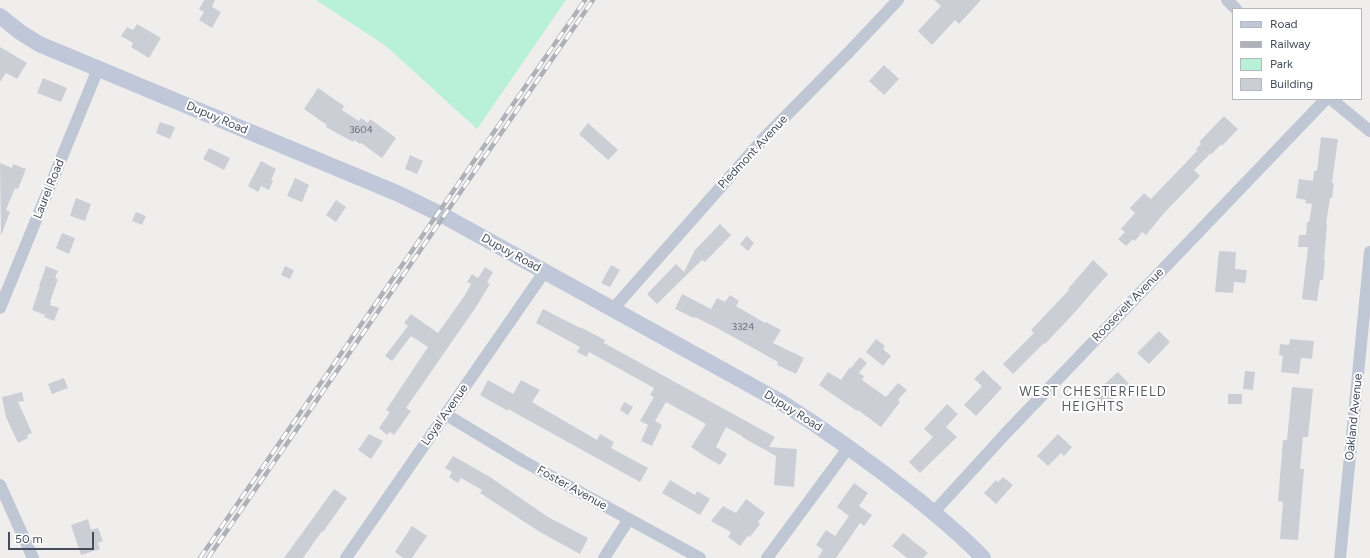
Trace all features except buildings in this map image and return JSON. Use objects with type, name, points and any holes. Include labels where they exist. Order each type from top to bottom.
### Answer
[{"type":"street","name":"Piedmont Avenue","points":[[613,309],[765,137],[898,0]]},
{"type":"street","points":[[1227,0],[1235,8]]},
{"type":"street","name":"Dupuy Road","points":[[0,16],[20,32],[39,44],[399,194],[444,216],[613,309],[781,402],[849,447],[950,526],[982,558]]},
{"type":"street","name":"Laurel Road","points":[[0,308],[98,69]]},
{"type":"street","name":"Roosevelt Avenue","points":[[933,513],[1007,432],[1325,100]]},
{"type":"street","points":[[1332,100],[1370,131]]},
{"type":"street","name":"Oakland Avenue","points":[[1340,558],[1370,252]]},
{"type":"street","name":"Loyal Avenue","points":[[346,558],[544,272]]},
{"type":"street","name":"Foster Avenue","points":[[445,414],[522,461],[700,558]]},
{"type":"street","points":[[767,558],[849,447]]},
{"type":"street","points":[[0,485],[33,558]]},
{"type":"street","points":[[604,558],[629,519]]},
{"type":"green space","points":[[316,0],[566,0],[477,129],[386,46]]},
{"type":"railway","points":[[200,558],[585,0]]},
{"type":"railway","points":[[208,558],[593,0]]},
{"type":"district","name":"WEST CHESTERFIELD HEIGHTS","points":[[1093,400]]}]
